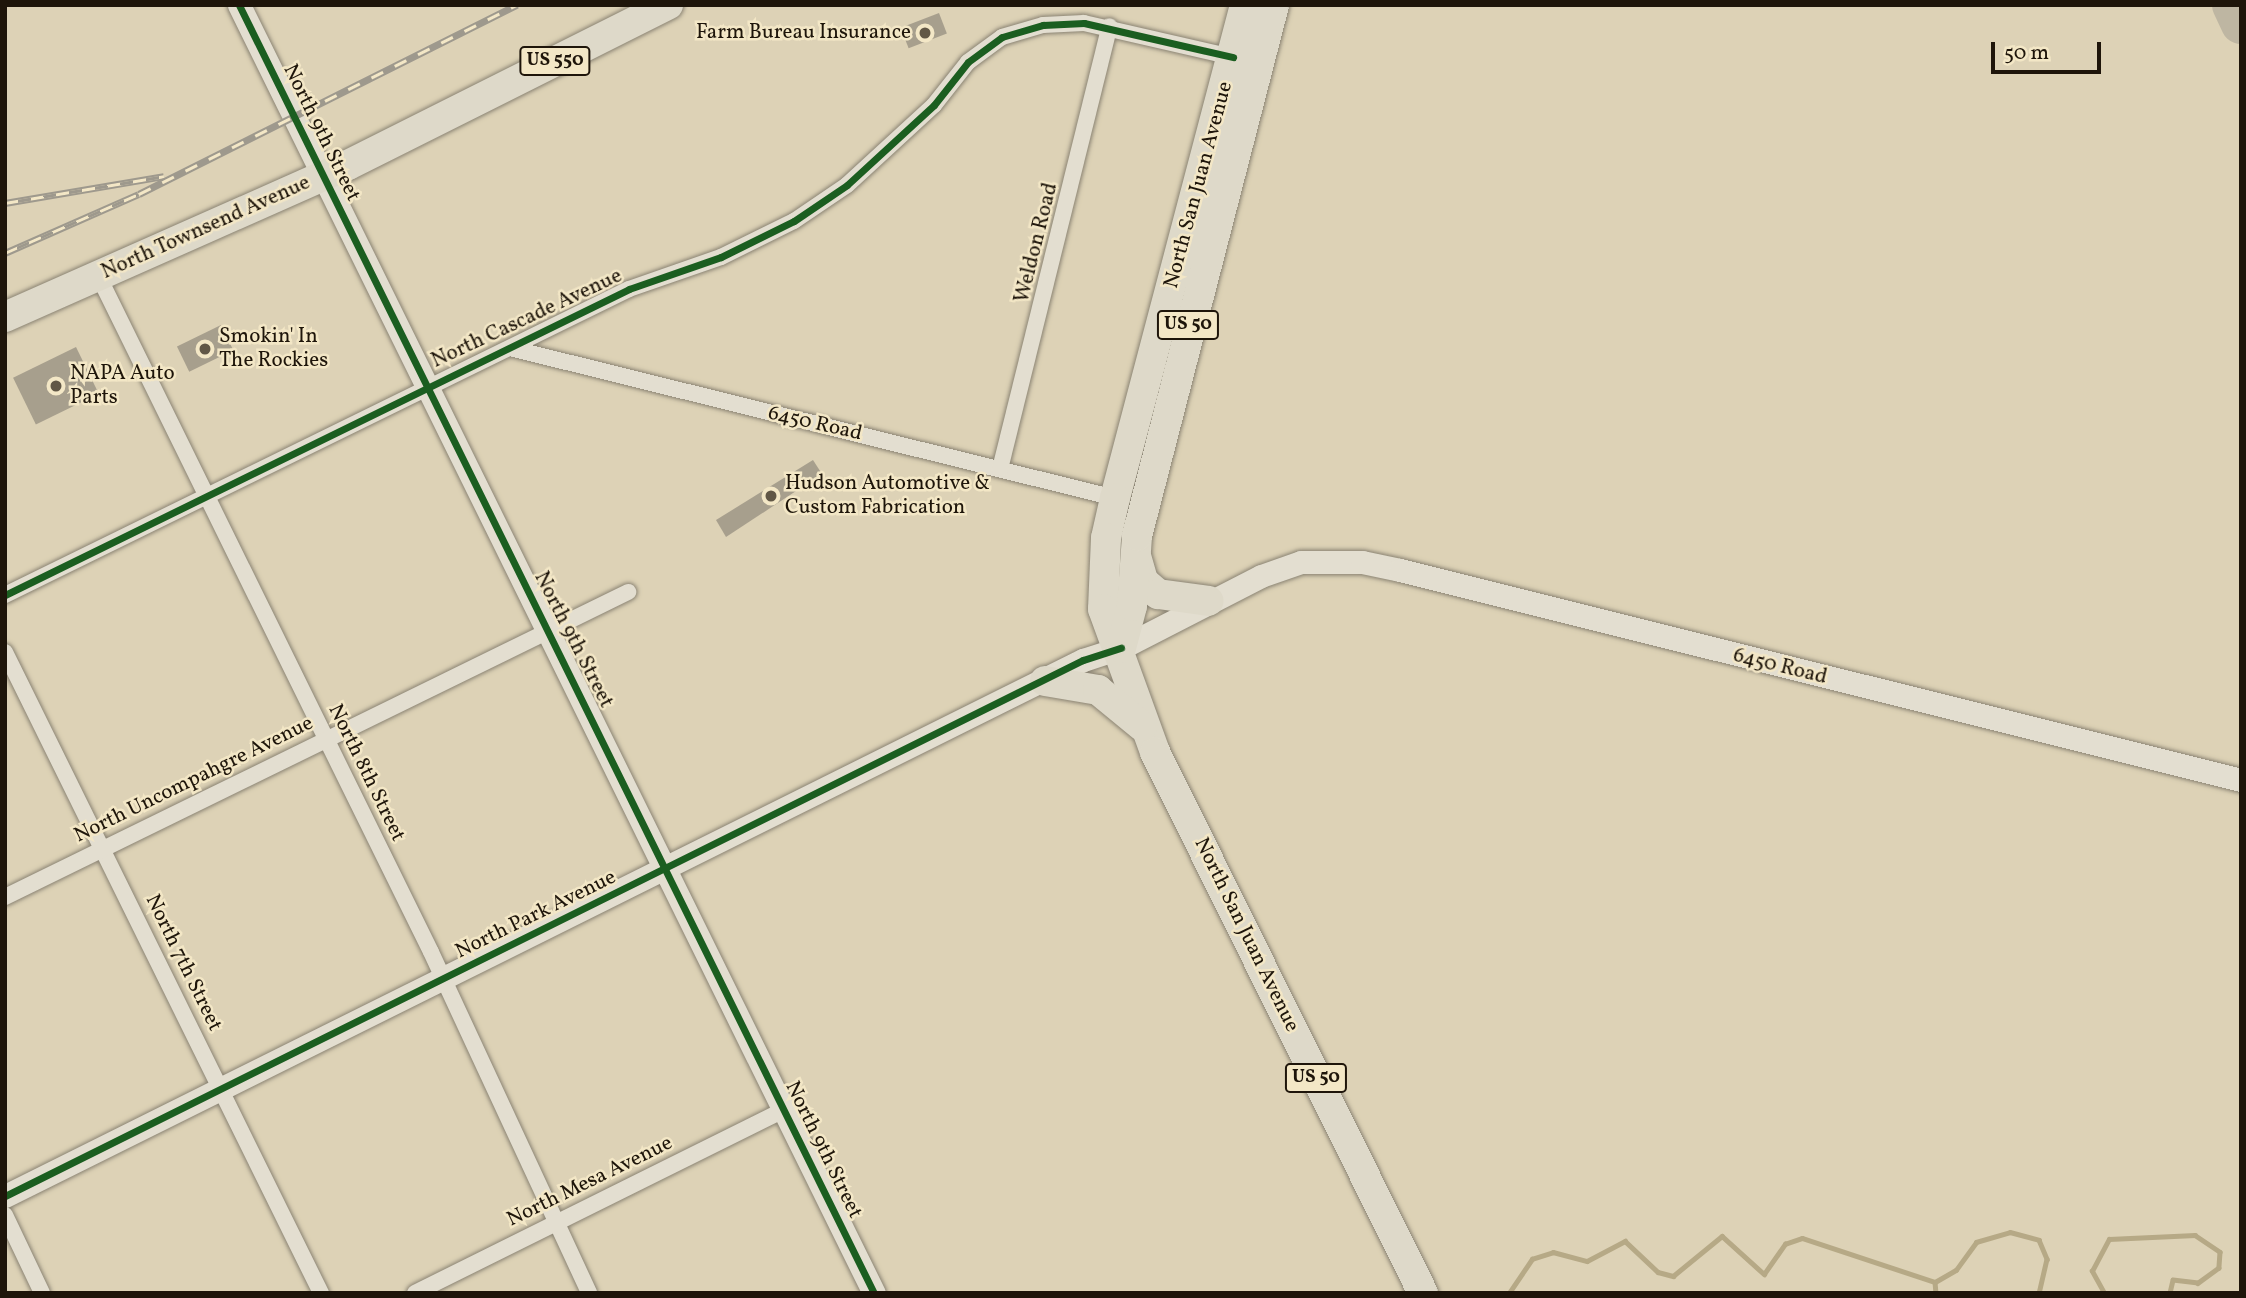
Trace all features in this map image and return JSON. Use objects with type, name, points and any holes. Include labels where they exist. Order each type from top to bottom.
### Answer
[{"type":"highway","name":"North Townsend Avenue","points":[[5,317],[320,177],[668,5]]},
{"type":"highway","name":"North San Juan Avenue","points":[[1244,5],[1233,57],[1115,498],[1106,538],[1103,603],[1121,648],[1145,728],[1423,1293]]},
{"type":"highway","name":"North San Juan Avenue","points":[[1121,648],[1132,606],[1135,552],[1194,303],[1274,5]]},
{"type":"highway","points":[[1135,552],[1139,573],[1158,594],[1209,601]]},
{"type":"highway","points":[[1045,681],[1098,690],[1145,728]]},
{"type":"street","name":"North 9th Street","points":[[239,5],[320,177],[430,385],[874,1293]]},
{"type":"street","name":"North Cascade Avenue","points":[[5,595],[430,385],[514,349],[629,289],[721,257],[794,221],[846,185],[934,105],[968,62],[1002,37],[1060,23],[1110,26],[1233,57]]},
{"type":"street","name":"Weldon Road","points":[[1000,470],[1110,26]]},
{"type":"street","name":"North 8th Street","points":[[97,275],[444,980],[589,1293]]},
{"type":"street","name":"6450 Road","points":[[514,349],[1115,498]]},
{"type":"street","name":"6450 Road","points":[[1319,560],[1400,570],[2241,780]]},
{"type":"street","name":"North Park Avenue","points":[[5,1196],[667,871],[1045,681],[1121,648],[1209,601],[1261,576],[1319,560]]},
{"type":"street","name":"North Uncompahgre Avenue","points":[[5,897],[628,592]]},
{"type":"street","name":"North 7th Street","points":[[5,652],[321,1293]]},
{"type":"street","name":"North Mesa Avenue","points":[[415,1293],[783,1110]]},
{"type":"street","points":[[5,1215],[42,1293]]},
{"type":"building","name":"Farm Bureau Insurance","points":[[939,13],[947,34],[909,48],[901,28]]},
{"type":"building","name":"Smokin' In The Rockies","points":[[221,325],[233,350],[189,372],[177,346]]},
{"type":"building","name":"NAPA Auto Parts","points":[[76,347],[99,394],[36,424],[13,378]]},
{"type":"building","name":"Hudson Automotive & Custom Fabrication","points":[[813,460],[822,474],[726,537],[716,520]]},
{"type":"waterway","points":[[1509,1293],[1532,1259],[1553,1252],[1587,1261],[1625,1241],[1658,1272],[1673,1276],[1722,1236],[1764,1274],[1785,1244],[1802,1238],[1935,1282],[1956,1270],[1976,1242],[2010,1232],[2039,1240],[2047,1259],[2039,1293]]},
{"type":"waterway","points":[[2104,1293],[2092,1271],[2109,1239],[2195,1235],[2220,1252],[2219,1268],[2198,1283],[2173,1280],[2170,1293]]},
{"type":"waterway","points":[[1935,1282],[1936,1293]]},
{"type":"taxiway","points":[[2232,5],[2241,24]]},
{"type":"railway","points":[[5,253],[139,194],[517,5]]},
{"type":"railway","points":[[5,203],[164,176]]},
{"type":"cycle path","points":[[239,5],[874,1293]]},
{"type":"cycle path","points":[[5,595],[629,289],[721,257],[794,221],[847,185],[934,105],[968,62],[1002,37],[1043,25],[1084,23],[1233,57]]},
{"type":"cycle path","points":[[5,1196],[1083,660],[1121,648]]},
{"type":"place","name":"Farm Bureau Insurance","points":[[925,33]]},
{"type":"place","name":"Smokin' In The Rockies","points":[[205,349]]},
{"type":"place","name":"NAPA Auto Parts","points":[[56,386]]},
{"type":"place","name":"Hudson Automotive & Custom Fabrication","points":[[771,496]]}]
